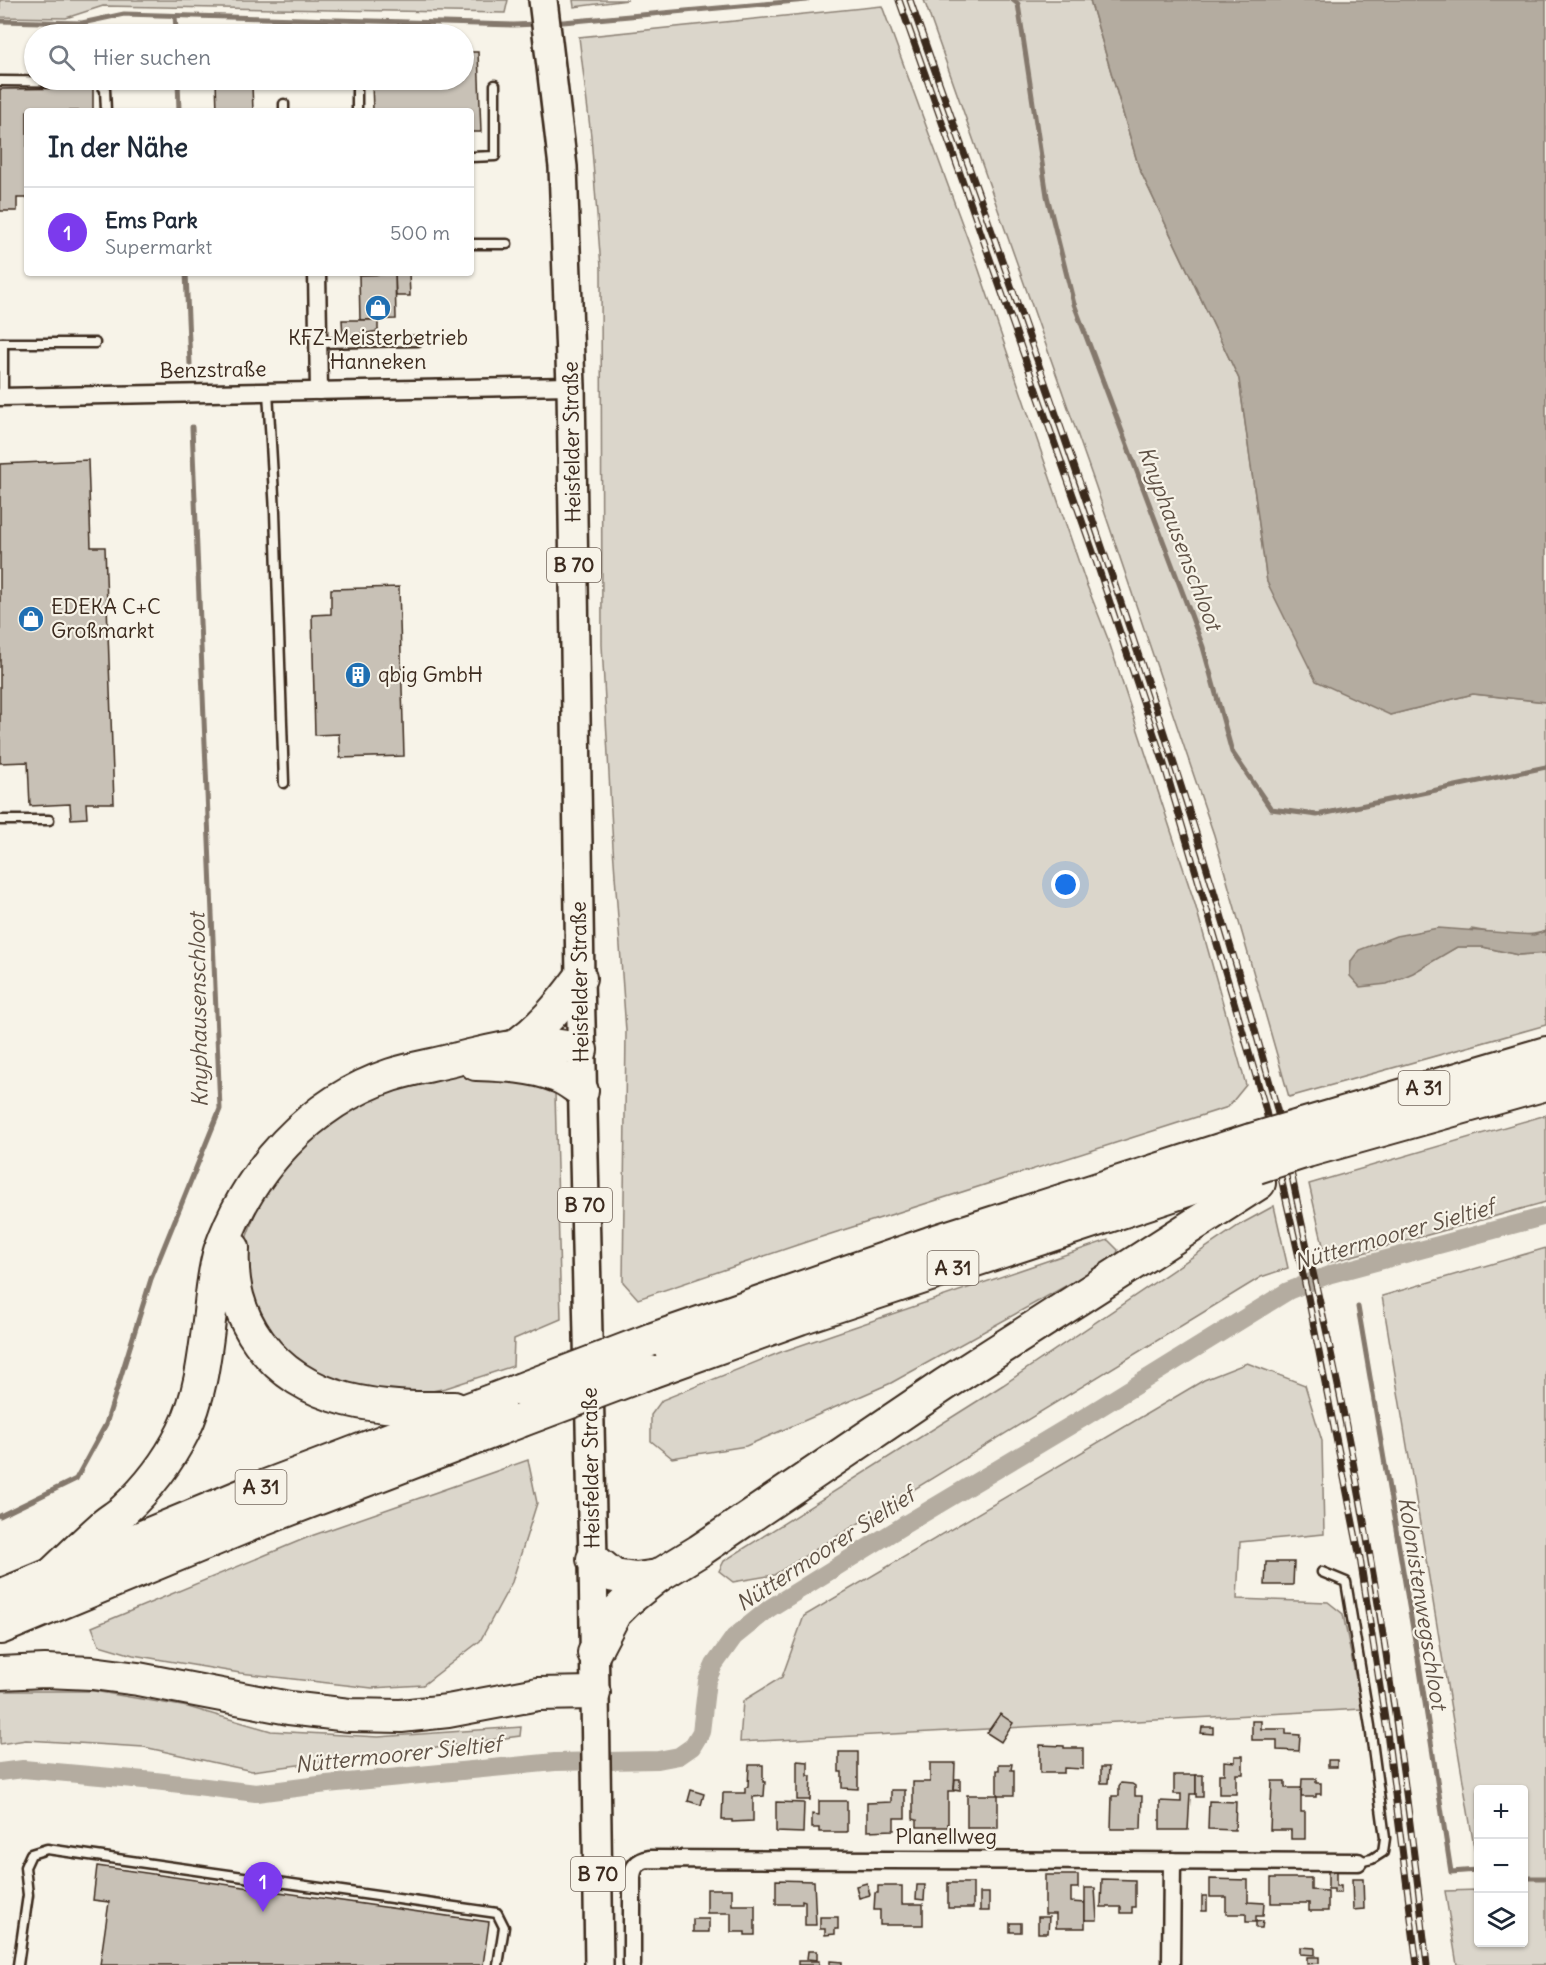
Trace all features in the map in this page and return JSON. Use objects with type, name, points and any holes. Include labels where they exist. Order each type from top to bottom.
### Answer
[{"type":"highway","points":[[517,1045],[539,1028],[558,1008],[580,978]]},
{"type":"highway","points":[[52,1574],[138,1497],[166,1463],[184,1431],[201,1375],[213,1282],[220,1252],[235,1218],[265,1167],[284,1144],[307,1123],[354,1091],[420,1067],[517,1045],[541,1043],[581,1050]]},
{"type":"highway","name":"A 31","points":[[0,1628],[259,1521],[650,1372],[1276,1154],[1546,1053]]},
{"type":"highway","points":[[445,1062],[501,1065],[538,1070],[559,1076],[582,1091]]},
{"type":"highway","name":"A 31","points":[[0,1596],[258,1489],[473,1407],[650,1340],[930,1243],[1546,1084]]},
{"type":"highway","points":[[594,1653],[615,1613],[658,1576],[699,1551],[954,1379],[1276,1154]]},
{"type":"highway","points":[[235,1218],[233,1278],[235,1294],[248,1326],[264,1348],[288,1373],[309,1387],[348,1400],[417,1407],[473,1407]]},
{"type":"highway","points":[[593,1559],[614,1576],[636,1579],[658,1576]]},
{"type":"highway","points":[[0,1673],[45,1671],[92,1673],[138,1679],[289,1708],[349,1715],[401,1716],[448,1711],[538,1694],[594,1693]]},
{"type":"main road","name":"Heisfelder Straße","points":[[543,0],[563,167],[571,386],[599,1965]]},
{"type":"street","points":[[317,276],[319,391]]},
{"type":"street","name":"Benzstraße","points":[[2,397],[571,386]]},
{"type":"street","name":"Planellweg","points":[[632,1965],[632,1877],[635,1865],[642,1860],[649,1859],[1358,1862]]},
{"type":"street","points":[[1171,1965],[1172,1861]]},
{"type":"lane","points":[[0,81],[24,81]]},
{"type":"lane","points":[[474,157],[495,156],[495,85]]},
{"type":"lane","points":[[105,90],[106,108]]},
{"type":"lane","points":[[357,90],[357,108]]},
{"type":"lane","points":[[474,244],[507,243]]},
{"type":"lane","points":[[318,343],[418,341]]},
{"type":"lane","points":[[2,397],[2,343],[95,343]]},
{"type":"lane","points":[[268,392],[275,512],[284,783]]},
{"type":"lane","points":[[0,820],[49,820]]},
{"type":"lane","points":[[1322,1572],[1346,1582],[1370,1726],[1385,1838],[1383,1852],[1372,1859],[1358,1862]]},
{"type":"lane","points":[[18,1965],[28,1895],[25,1867],[31,1854],[47,1849],[497,1913],[504,1927],[498,1965]]},
{"type":"shaded area","points":[[0,0],[508,0],[505,13],[103,6],[66,18],[0,17]]},
{"type":"shaded area","points":[[573,0],[628,0],[574,7]]},
{"type":"shaded area","points":[[924,0],[1090,0],[1139,168],[1239,379],[1267,582],[1390,715],[1473,694],[1546,702],[1546,931],[1518,935],[1471,929],[1440,956],[1457,947],[1483,947],[1518,955],[1546,953],[1546,1025],[1289,1097],[1214,835],[1095,484]]},
{"type":"shaded area","points":[[1090,0],[1546,0],[1546,702],[1473,694],[1390,715],[1316,681],[1267,582],[1239,379],[1139,168]]},
{"type":"shaded area","points":[[882,6],[978,267],[1086,583],[1108,639],[1195,904],[1246,1085],[1228,1107],[812,1240],[638,1299],[623,1282],[626,1031],[602,645],[601,267],[591,136],[579,37]]},
{"type":"shaded area","points":[[1438,928],[1534,935],[1546,931],[1546,953],[1518,955],[1483,947],[1457,947],[1413,973],[1387,984],[1360,987],[1350,976],[1351,961],[1359,950],[1396,936]]},
{"type":"shaded area","points":[[450,1071],[548,1084],[555,1093],[561,1319],[514,1339],[513,1366],[446,1388],[405,1397],[373,1397],[296,1370],[253,1313],[244,1261],[247,1236],[266,1183],[344,1105]]},
{"type":"shaded area","points":[[1546,1115],[1546,1202],[1327,1263],[1309,1184]]},
{"type":"shaded area","points":[[1274,1206],[1288,1268],[1261,1277],[774,1575],[733,1582],[719,1571],[724,1561],[1003,1385],[1241,1224]]},
{"type":"shaded area","points":[[1108,1240],[1118,1250],[1116,1258],[891,1383],[746,1446],[672,1458],[651,1441],[651,1415],[662,1400],[781,1352]]},
{"type":"shaded area","points":[[1546,1248],[1546,1965],[1457,1965],[1445,1891],[1474,1890],[1474,1947],[1528,1947],[1528,1785],[1474,1785],[1474,1847],[1382,1296]]},
{"type":"shaded area","points":[[1247,1363],[1305,1385],[1322,1441],[1324,1534],[1240,1542],[1237,1599],[1328,1602],[1343,1614],[1362,1709],[740,1742],[743,1701],[782,1677],[804,1616],[1204,1380]]},
{"type":"shaded area","points":[[528,1460],[537,1503],[512,1582],[480,1641],[423,1685],[372,1688],[240,1673],[133,1655],[99,1645],[92,1627],[311,1536]]},
{"type":"shaded area","points":[[94,1691],[188,1707],[271,1731],[378,1737],[521,1727],[520,1736],[252,1771],[144,1747],[26,1740],[0,1744],[0,1692]]},
{"type":"building","points":[[474,52],[478,52],[481,132],[474,132],[474,108],[373,108],[372,90],[474,90]]},
{"type":"building","points":[[0,89],[93,90],[93,108],[24,108],[24,198],[17,198],[17,211],[0,211]]},
{"type":"building","points":[[216,90],[252,90],[253,108],[217,108]]},
{"type":"building","name":"KFZ-Meisterbetrieb Hanneken","points":[[359,276],[395,276],[396,319],[360,320]]},
{"type":"building","points":[[395,276],[409,276],[410,296],[396,296]]},
{"type":"building","points":[[342,320],[378,320],[378,331],[343,336]]},
{"type":"building","points":[[88,460],[91,547],[105,547],[114,803],[86,803],[87,818],[71,819],[70,804],[30,806],[28,762],[0,763],[0,464]]},
{"type":"building","name":"qbig GmbH","points":[[399,587],[404,756],[340,758],[339,734],[315,735],[312,615],[331,614],[331,589]]},
{"type":"building","points":[[1266,1562],[1294,1562],[1293,1585],[1265,1585]]},
{"type":"building","points":[[1000,1714],[1013,1723],[1001,1742],[987,1733]]},
{"type":"building","points":[[1252,1721],[1261,1721],[1261,1729],[1286,1729],[1286,1734],[1300,1735],[1299,1751],[1277,1750],[1277,1740],[1252,1740]]},
{"type":"building","points":[[1202,1727],[1213,1727],[1213,1734],[1201,1733]]},
{"type":"building","points":[[1040,1745],[1083,1748],[1083,1769],[1064,1768],[1064,1773],[1040,1773]]},
{"type":"building","points":[[839,1752],[858,1752],[858,1789],[842,1788]]},
{"type":"building","points":[[1235,1756],[1243,1756],[1243,1774],[1236,1774],[1236,1794],[1219,1794],[1219,1774],[1224,1774],[1224,1761],[1235,1762]]},
{"type":"building","points":[[1328,1760],[1337,1760],[1337,1767],[1328,1767]]},
{"type":"building","points":[[797,1761],[808,1762],[808,1776],[811,1776],[810,1800],[797,1800]]},
{"type":"building","points":[[930,1763],[955,1763],[954,1791],[948,1791],[948,1827],[917,1827],[917,1820],[913,1819],[913,1782],[930,1782]]},
{"type":"building","points":[[999,1764],[1012,1764],[1014,1795],[997,1795]]},
{"type":"building","points":[[749,1765],[763,1765],[763,1782],[765,1782],[764,1796],[753,1797],[753,1821],[722,1820],[723,1793],[745,1793],[745,1788],[748,1786]]},
{"type":"building","points":[[1101,1767],[1109,1767],[1108,1783],[1101,1783]]},
{"type":"building","points":[[1174,1775],[1196,1775],[1196,1794],[1190,1794],[1188,1830],[1160,1830],[1160,1801],[1181,1802],[1181,1794],[1174,1794]]},
{"type":"building","points":[[1196,1775],[1203,1775],[1203,1797],[1196,1797]]},
{"type":"building","points":[[955,1779],[960,1779],[960,1791],[954,1790]]},
{"type":"building","points":[[1302,1779],[1316,1779],[1316,1783],[1321,1783],[1321,1794],[1316,1794],[1316,1797],[1301,1797]]},
{"type":"building","points":[[1272,1781],[1285,1781],[1285,1788],[1301,1788],[1301,1812],[1305,1812],[1305,1839],[1291,1839],[1291,1830],[1270,1830]]},
{"type":"building","points":[[1121,1783],[1132,1784],[1135,1786],[1135,1796],[1142,1796],[1141,1829],[1111,1829],[1112,1796],[1119,1796]]},
{"type":"building","points":[[691,1790],[704,1794],[701,1805],[688,1801]]},
{"type":"building","points":[[891,1790],[905,1790],[905,1818],[894,1818],[894,1830],[867,1831],[867,1803],[891,1802]]},
{"type":"building","points":[[967,1795],[998,1795],[998,1828],[967,1828]]},
{"type":"building","points":[[819,1801],[847,1801],[847,1832],[819,1832],[819,1828],[812,1828],[812,1814],[819,1815]]},
{"type":"building","points":[[1209,1801],[1236,1802],[1235,1830],[1208,1829]]},
{"type":"building","points":[[776,1802],[804,1803],[803,1833],[776,1832]]},
{"type":"building","points":[[97,1866],[489,1922],[483,1965],[100,1965],[109,1902],[93,1900]]},
{"type":"building","points":[[1328,1868],[1336,1868],[1336,1886],[1341,1886],[1341,1893],[1334,1893],[1334,1889],[1328,1889]]},
{"type":"building","points":[[1045,1875],[1078,1875],[1078,1888],[1071,1888],[1071,1902],[1085,1903],[1085,1928],[1056,1928],[1056,1914],[1045,1914]]},
{"type":"building","points":[[1271,1878],[1311,1878],[1311,1890],[1328,1891],[1328,1911],[1309,1911],[1309,1903],[1271,1903]]},
{"type":"building","points":[[1102,1879],[1135,1880],[1135,1907],[1132,1907],[1132,1913],[1121,1913],[1121,1907],[1101,1907]]},
{"type":"building","points":[[1210,1879],[1248,1880],[1248,1902],[1264,1903],[1263,1916],[1256,1916],[1256,1922],[1246,1922],[1246,1914],[1226,1914],[1226,1897],[1210,1897]]},
{"type":"building","points":[[1352,1879],[1363,1879],[1364,1909],[1353,1910]]},
{"type":"building","points":[[776,1880],[814,1881],[816,1925],[805,1925],[805,1901],[802,1900],[802,1904],[776,1904]]},
{"type":"building","points":[[867,1883],[870,1895],[859,1898],[856,1886]]},
{"type":"building","points":[[948,1883],[973,1883],[973,1908],[948,1908]]},
{"type":"building","points":[[917,1885],[925,1885],[924,1900],[916,1899]]},
{"type":"building","points":[[878,1886],[902,1886],[902,1904],[923,1904],[923,1925],[880,1925],[880,1910],[874,1910],[875,1893],[878,1893]]},
{"type":"building","points":[[1085,1888],[1095,1888],[1097,1920],[1085,1920]]},
{"type":"building","points":[[707,1889],[732,1889],[732,1905],[755,1905],[755,1935],[731,1932],[731,1913],[707,1913]]},
{"type":"building","points":[[980,1893],[989,1893],[989,1911],[980,1911]]},
{"type":"building","points":[[1202,1896],[1207,1896],[1207,1911],[1202,1911]]},
{"type":"building","points":[[820,1917],[838,1917],[838,1929],[835,1929],[835,1934],[825,1935],[825,1929],[820,1929]]},
{"type":"building","points":[[1038,1917],[1049,1917],[1048,1933],[1038,1933]]},
{"type":"building","points":[[693,1919],[709,1919],[709,1932],[693,1932]]},
{"type":"building","points":[[1263,1921],[1262,1928],[1256,1928],[1256,1922]]},
{"type":"building","points":[[1010,1923],[1021,1923],[1021,1932],[1010,1932]]},
{"type":"building","points":[[1300,1947],[1315,1948],[1315,1955],[1300,1954]]},
{"type":"building","points":[[808,1951],[817,1951],[817,1960],[807,1959]]},
{"type":"building","points":[[1307,1957],[1319,1957],[1319,1963],[1307,1964]]},
{"type":"building","points":[[798,1961],[819,1961],[819,1965],[798,1965]]},
{"type":"building","points":[[830,1961],[842,1962],[842,1965],[830,1965]]},
{"type":"waterway","name":"Knyphausenschloot","points":[[552,23],[807,0]]},
{"type":"waterway","name":"Knyphausenschloot","points":[[1013,0],[1018,4],[1047,196],[1074,304],[1203,647],[1232,752],[1271,809],[1317,815],[1546,767]]},
{"type":"waterway","name":"Knyphausenschloot","points":[[0,21],[82,23],[124,14],[537,24]]},
{"type":"waterway","name":"Knyphausenschloot","points":[[175,16],[176,24]]},
{"type":"waterway","name":"Knyphausenschloot","points":[[178,90],[179,108]]},
{"type":"waterway","name":"Knyphausenschloot","points":[[186,276],[190,364]]},
{"type":"waterway","name":"Knyphausenschloot","points":[[0,1516],[76,1479],[106,1424],[151,1279],[220,1109],[192,427]]},
{"type":"waterway","name":"Nüttermoorer Sieltief","points":[[0,1772],[23,1769],[256,1793],[555,1762],[658,1760],[679,1756],[692,1747],[701,1732],[707,1681],[714,1665],[734,1637],[770,1608],[1288,1291],[1331,1274],[1546,1216]]},
{"type":"waterway","name":"Kolonistenwegschloot","points":[[1358,1307],[1420,1670],[1451,1872],[1474,1870]]},
{"type":"waterway","name":"Kolonistenwegschloot","points":[[1528,1878],[1546,1878]]},
{"type":"railway","points":[[899,0],[1093,552],[1164,764],[1265,1107],[1308,1297],[1360,1558],[1387,1732],[1417,1965]]},
{"type":"railway","points":[[910,0],[1055,409],[1148,683],[1234,959],[1274,1098],[1331,1354],[1365,1527],[1406,1790],[1427,1965]]},
{"type":"place","name":"KFZ-Meisterbetrieb Hanneken","points":[[378,308]]},
{"type":"place","name":"EDEKA C+C Großmarkt","points":[[31,619]]},
{"type":"place","name":"qbig GmbH","points":[[358,675]]},
{"type":"place","name":"Ems Park","points":[[263,1912]]}]
